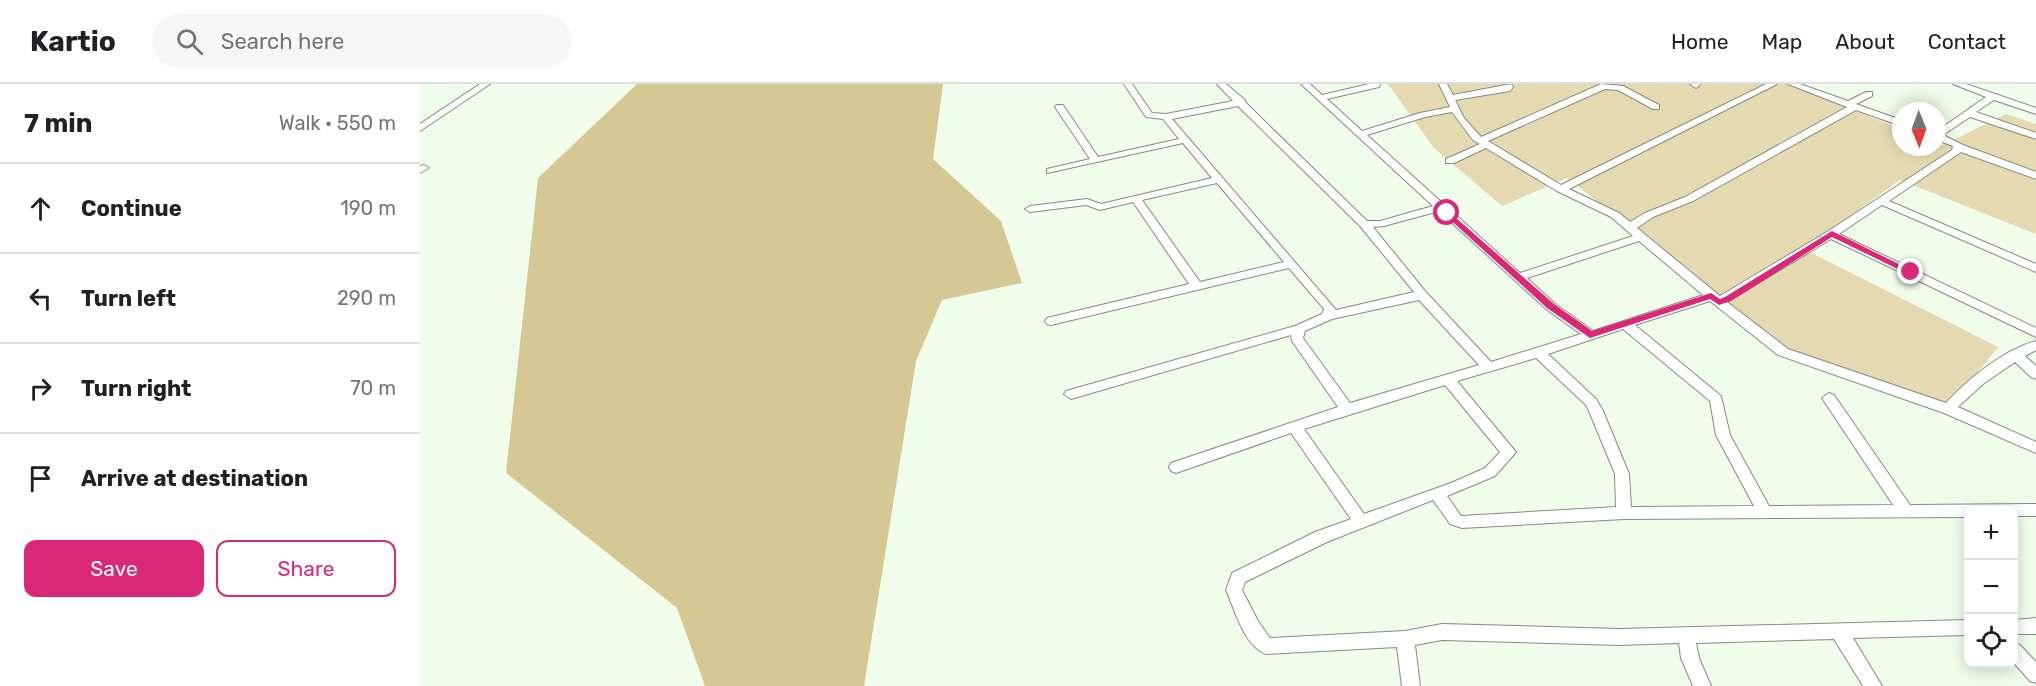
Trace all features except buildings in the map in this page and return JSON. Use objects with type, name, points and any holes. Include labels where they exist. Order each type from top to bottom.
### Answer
[{"type":"street","points":[[420,128],[486,84]]},
{"type":"street","points":[[1221,84],[1242,102],[1364,224],[1420,293],[1488,367]]},
{"type":"street","points":[[1305,84],[1550,306],[1590,335]]},
{"type":"street","points":[[1443,84],[1470,132],[1483,143],[1562,189],[1605,209],[1630,227],[1715,299],[1788,354],[1949,409],[2036,448]]},
{"type":"street","points":[[1361,134],[1453,103],[1507,89],[1509,87],[1507,84]]},
{"type":"street","points":[[1450,161],[1604,86],[1620,88],[1637,84]]},
{"type":"street","points":[[1562,189],[1773,84]]},
{"type":"street","points":[[1792,84],[1892,120]]},
{"type":"street","points":[[1958,84],[2036,111]]},
{"type":"street","points":[[1128,85],[1152,118],[1242,102]]},
{"type":"street","points":[[1320,98],[1376,85]]},
{"type":"street","points":[[1620,88],[1656,107]]},
{"type":"street","points":[[1630,227],[1649,215],[1689,199],[1869,94]]},
{"type":"street","points":[[1946,130],[1994,96]]},
{"type":"street","points":[[1060,107],[1096,161]]},
{"type":"street","points":[[1970,113],[2036,136]]},
{"type":"street","points":[[1166,117],[1330,309],[1328,316]]},
{"type":"street","points":[[1051,171],[1186,140]]},
{"type":"street","points":[[1946,141],[2036,176]]},
{"type":"street","points":[[1176,467],[1347,409],[1715,299],[1832,234],[1950,156],[1958,147]]},
{"type":"street","points":[[1030,209],[1087,202],[1100,207],[1220,179]]},
{"type":"street","points":[[1136,199],[1197,287]]},
{"type":"street","points":[[1881,201],[2036,268]]},
{"type":"street","points":[[1364,224],[1380,224],[1440,207]]},
{"type":"street","points":[[1832,234],[2036,333]]},
{"type":"street","points":[[1519,277],[1641,237]]},
{"type":"street","points":[[1051,321],[1291,264]]},
{"type":"street","points":[[1071,394],[1299,329],[1328,316],[1415,297],[1420,293]]},
{"type":"street","points":[[1626,324],[1716,399],[1720,429],[1764,511]]},
{"type":"street","points":[[1299,329],[1297,338],[1347,409]]},
{"type":"street","points":[[1949,409],[1966,388],[1990,369],[2036,345]]},
{"type":"street","points":[[1538,353],[1596,411],[1622,474],[1624,513]]},
{"type":"street","points":[[2016,356],[2036,374]]},
{"type":"street","points":[[1448,379],[1509,452],[1490,472],[1361,521],[1238,578],[1234,590],[1251,623],[1253,634],[1266,646],[1405,639],[1442,632],[1619,637],[1790,631],[1840,633],[1964,627]]},
{"type":"street","points":[[1829,399],[1905,510]]},
{"type":"street","points":[[1294,426],[1361,521]]},
{"type":"street","points":[[1437,494],[1456,520],[1462,522],[1624,513],[2036,510]]},
{"type":"street","points":[[2018,627],[2036,626]]},
{"type":"street","points":[[1840,633],[1874,686]]},
{"type":"street","points":[[1686,634],[1690,658],[1702,686]]},
{"type":"street","points":[[1405,639],[1412,686]]},
{"type":"street","points":[[2018,656],[2036,675]]},
{"type":"shaded area","points":[[637,84],[943,84],[933,159],[1001,221],[1022,283],[942,300],[916,361],[864,686],[705,686],[677,608],[506,473],[538,178]]},
{"type":"shaded area","points":[[1388,84],[1787,84],[1892,125],[1892,156],[1946,156],[1946,144],[2006,114],[2036,124],[2036,234],[1900,180],[1804,249],[1998,347],[1949,409],[1788,349],[1567,178],[1502,206],[1434,148]]},
{"type":"route","points":[[1447,213],[1550,306],[1590,335],[1711,296],[1719,302],[1728,299],[1832,234],[1911,272]]}]
